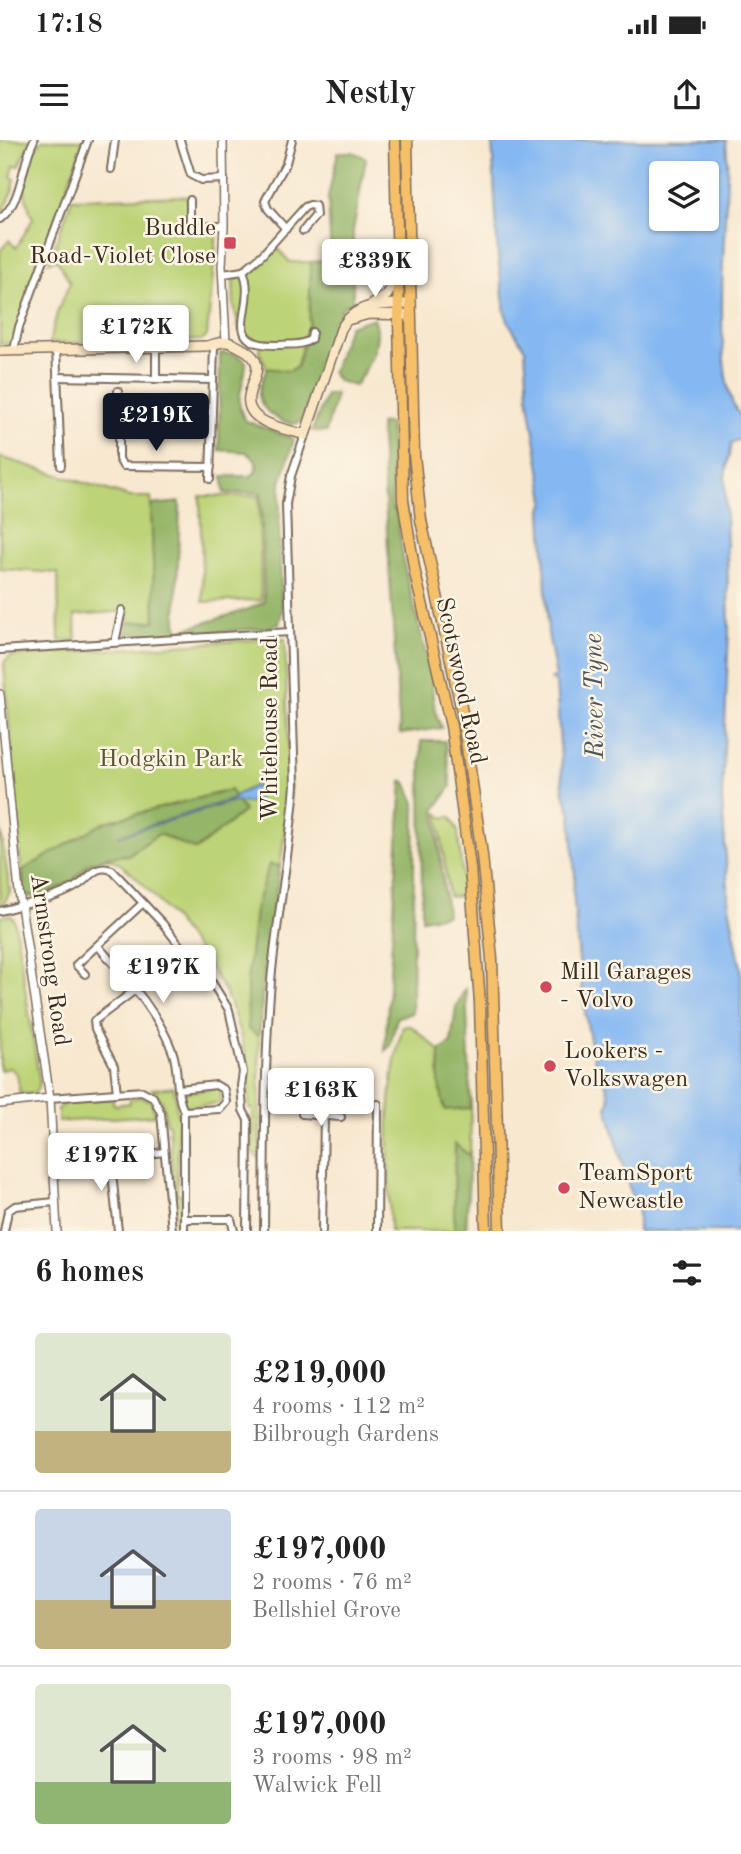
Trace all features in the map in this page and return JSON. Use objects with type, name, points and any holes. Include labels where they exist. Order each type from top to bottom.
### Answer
[{"type":"main road","name":"Scotswood Road","points":[[395,140],[403,500],[415,573],[452,726],[471,878],[480,1003],[486,1231]]},
{"type":"main road","name":"Scotswood Road","points":[[407,140],[414,456],[419,506],[462,712],[490,934],[500,1231]]},
{"type":"main road","points":[[346,321],[357,310],[379,302],[393,287],[399,268]]},
{"type":"main road","points":[[372,305],[411,304]]},
{"type":"main road","points":[[346,321],[369,314],[411,315]]},
{"type":"main road","name":"Whitehouse Road","points":[[304,435],[346,321]]},
{"type":"main road","points":[[0,351],[156,348],[226,342],[248,352],[257,363],[249,398],[254,414],[263,421],[304,435]]},
{"type":"street","points":[[0,219],[9,211],[15,200],[27,154],[34,140]]},
{"type":"street","points":[[14,350],[19,327],[88,140]]},
{"type":"street","points":[[111,169],[115,140]]},
{"type":"street","points":[[180,140],[191,175],[201,180],[224,179]]},
{"type":"street","points":[[223,140],[226,342]]},
{"type":"street","points":[[286,229],[268,209],[265,201],[286,163],[292,140]]},
{"type":"street","points":[[190,200],[190,227],[224,226]]},
{"type":"street","points":[[223,274],[243,271],[305,207],[315,206],[316,215],[303,230]]},
{"type":"street","points":[[243,271],[247,285],[243,331],[249,340],[261,345],[305,344],[311,339],[312,332]]},
{"type":"street","points":[[210,479],[214,345]]},
{"type":"street","points":[[156,348],[156,379]]},
{"type":"street","points":[[56,349],[61,466]]},
{"type":"street","points":[[57,377],[213,380]]},
{"type":"street","points":[[118,391],[119,459],[123,466],[211,467]]},
{"type":"street","points":[[119,412],[212,412]]},
{"type":"street","name":"Whitehouse Road","points":[[264,1231],[266,1079],[272,979],[292,830],[295,785],[286,504],[291,476],[304,435]]},
{"type":"street","points":[[115,642],[122,610]]},
{"type":"street","points":[[0,650],[290,632]]},
{"type":"street","name":"Armstrong Road","points":[[0,694],[4,793],[50,1098],[57,1231]]},
{"type":"street","points":[[0,911],[51,898],[79,885],[93,871],[106,867],[143,902],[184,951],[198,960],[229,1010],[243,1072],[243,1110],[248,1120],[247,1231]]},
{"type":"street","points":[[85,974],[76,965],[143,902]]},
{"type":"street","points":[[98,946],[135,990],[165,1034],[173,1055],[184,1111],[184,1231]]},
{"type":"street","points":[[117,1093],[114,1066],[95,1029],[94,1021],[135,990]]},
{"type":"street","points":[[179,1089],[216,1085],[224,1090],[226,1102],[220,1109],[184,1111]]},
{"type":"street","points":[[0,1104],[142,1091],[147,1093],[157,1102],[161,1113],[172,1231]]},
{"type":"street","points":[[377,1231],[378,1104]]},
{"type":"street","points":[[302,1114],[341,1117]]},
{"type":"street","points":[[323,1231],[324,1115]]},
{"type":"street","points":[[82,1155],[135,1151],[164,1153]]},
{"type":"street","points":[[110,1153],[118,1231]]},
{"type":"street","points":[[4,1231],[8,1211],[15,1206],[55,1202]]},
{"type":"street","points":[[184,1219],[231,1219],[234,1231]]},
{"type":"green space","points":[[0,140],[31,140],[19,166],[14,165],[11,177],[15,179],[12,193],[0,213]]},
{"type":"green space","points":[[42,140],[84,140],[12,343],[0,344],[0,251],[9,240],[16,248],[33,219],[24,188],[24,178],[29,160]]},
{"type":"green space","points":[[338,152],[353,152],[366,158],[353,231],[353,300],[342,308],[303,417],[299,423],[286,422],[274,417],[264,407],[259,389],[267,368],[289,371],[297,367],[309,324],[311,262],[331,259],[328,197]]},
{"type":"green space","points":[[187,196],[187,222],[183,222],[183,232],[217,232],[207,336],[203,340],[49,343],[58,310],[70,283],[57,259],[49,262],[72,199]]},
{"type":"green space","points":[[276,247],[290,262],[311,262],[310,320],[296,367],[289,372],[267,368],[259,352],[261,342],[240,332],[234,306],[233,281],[253,269]]},
{"type":"green space","points":[[374,318],[377,327],[376,345],[364,371],[355,386],[338,381],[332,373],[349,326]]},
{"type":"green space","points":[[220,353],[240,357],[246,362],[239,399],[246,421],[294,439],[281,483],[279,530],[282,610],[279,624],[266,628],[173,635],[127,634],[128,623],[155,621],[151,505],[180,502],[176,623],[179,631],[264,602],[261,493],[224,493],[223,476],[251,476],[256,471],[256,460],[246,452],[219,450]]},
{"type":"green space","points":[[336,394],[326,432],[312,431],[326,395]]},
{"type":"green space","points":[[390,423],[392,510],[396,510],[404,565],[432,679],[435,710],[442,728],[400,734],[380,424]]},
{"type":"green space","points":[[0,457],[130,497],[151,497],[155,621],[128,623],[128,611],[75,615],[76,640],[59,641],[58,573],[0,569]]},
{"type":"green space","points":[[200,496],[259,496],[261,600],[203,602]]},
{"type":"green space","name":"Hodgkin Park","points":[[285,639],[290,797],[280,866],[269,865],[248,1028],[259,1037],[260,1159],[253,1153],[253,1109],[249,1109],[245,1054],[228,999],[193,944],[155,897],[120,864],[108,859],[93,864],[69,886],[58,891],[29,897],[23,892],[4,665],[11,656]]},
{"type":"green space","points":[[421,741],[445,741],[451,786],[435,810],[447,915],[422,919]]},
{"type":"green space","points":[[402,781],[406,782],[415,803],[412,1013],[397,1017],[390,1046],[385,1051]]},
{"type":"green space","points":[[230,790],[244,811],[196,850],[159,834],[128,855],[106,857],[89,863],[72,881],[47,894],[28,896],[24,891],[23,870],[105,822]]},
{"type":"green space","points":[[438,813],[442,817],[451,817],[458,831],[464,896],[449,897]]},
{"type":"green space","points":[[0,825],[10,892],[0,906]]},
{"type":"green space","points":[[269,864],[280,866],[264,974],[259,1037],[248,1028],[247,981],[255,910]]},
{"type":"green space","points":[[10,915],[14,919],[16,930],[40,1084],[35,1093],[20,1095],[17,1074],[10,1068],[0,1070],[0,917]]},
{"type":"green space","points":[[466,987],[471,1108],[445,1110],[439,1084],[440,1051],[451,1043],[456,1007]]},
{"type":"green space","points":[[403,1026],[411,1026],[440,1051],[439,1084],[445,1109],[471,1108],[470,1156],[455,1145],[454,1231],[390,1231],[390,1102],[392,1077]]},
{"type":"green space","points":[[174,1087],[181,1123],[178,1124],[177,1194],[181,1194],[180,1231],[176,1231],[169,1124],[166,1123],[163,1102],[152,1089]]},
{"type":"green space","points":[[217,1088],[220,1090],[219,1103],[189,1107],[183,1105],[182,1095],[185,1092]]},
{"type":"green space","points":[[130,1097],[148,1100],[155,1115],[58,1122],[58,1109],[65,1102],[113,1098],[115,1105],[130,1103]]},
{"type":"green space","points":[[455,1144],[470,1156],[466,1231],[454,1231]]},
{"type":"water","name":"River Tyne","points":[[492,140],[726,140],[723,340],[731,400],[741,416],[741,438],[731,444],[725,477],[729,629],[722,799],[729,905],[741,969],[741,1231],[638,1231],[638,1207],[632,1199],[607,1107],[608,1090],[595,1062],[586,1020],[573,890],[575,876],[571,814],[563,790],[556,683],[551,679],[556,677],[548,633],[542,510],[545,500],[528,396],[525,349],[505,312],[498,257]]},
{"type":"water","points":[[254,786],[261,788],[261,794],[256,800],[247,803],[234,801],[118,836],[233,799]]},
{"type":"place","name":"Buddle Road-Violet Close","points":[[230,243]]},
{"type":"place","name":"Mill Garages - Volvo","points":[[546,987]]},
{"type":"place","name":"Lookers - Volkswagen","points":[[550,1066]]},
{"type":"place","name":"TeamSport Newcastle","points":[[564,1188]]}]
